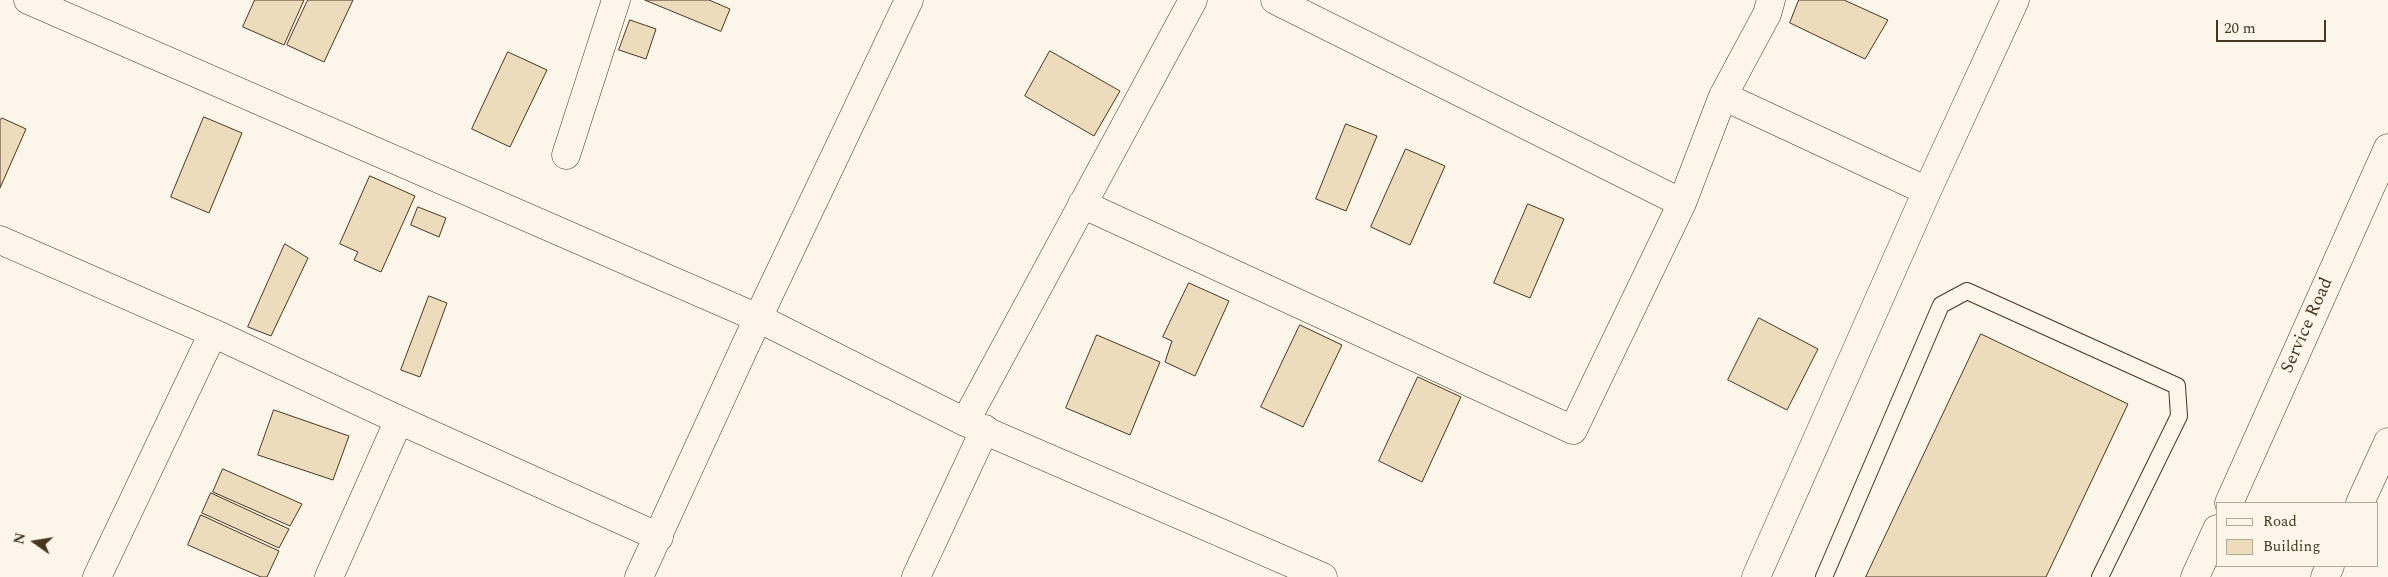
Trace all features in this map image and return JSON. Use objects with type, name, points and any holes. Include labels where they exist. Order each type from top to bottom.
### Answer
[{"type":"street","points":[[28,0],[758,318],[975,426],[1323,577]]},
{"type":"street","points":[[566,155],[616,0]]},
{"type":"street","points":[[639,577],[758,318],[909,0]]},
{"type":"street","points":[[916,577],[975,426],[1082,204],[1193,0]]},
{"type":"street","points":[[1275,0],[1682,203]]},
{"type":"street","points":[[1082,204],[1573,430],[1682,203],[1723,96],[1767,14],[1771,0]]},
{"type":"street","points":[[1756,577],[1927,191],[2015,0]]},
{"type":"street","points":[[1723,96],[1927,191]]},
{"type":"street","name":"Service Road","points":[[2228,502],[2388,148]]},
{"type":"street","points":[[0,240],[213,332],[399,420],[658,537]]},
{"type":"street","points":[[97,577],[213,332]]},
{"type":"street","points":[[329,577],[399,420]]},
{"type":"street","points":[[2360,502],[2388,442]]},
{"type":"street","points":[[2195,577],[2216,532]]},
{"type":"lane","points":[[1824,577],[1942,306],[1967,291],[2177,386],[2179,416],[2100,577]]},
{"type":"building","points":[[255,0],[304,0],[284,45],[243,27]]},
{"type":"building","points":[[308,0],[353,0],[324,62],[287,45]]},
{"type":"building","points":[[645,0],[709,0],[730,9],[721,31]]},
{"type":"building","points":[[1799,0],[1844,0],[1888,20],[1865,59],[1790,23]]},
{"type":"building","points":[[630,20],[656,29],[646,59],[619,50]]},
{"type":"building","points":[[1050,51],[1120,91],[1094,136],[1025,96]]},
{"type":"building","points":[[508,52],[547,70],[510,147],[472,129]]},
{"type":"building","points":[[204,117],[242,133],[209,213],[171,197]]},
{"type":"building","points":[[2,118],[26,129],[0,188],[0,121]]},
{"type":"building","points":[[1346,124],[1377,136],[1346,211],[1316,199]]},
{"type":"building","points":[[1406,149],[1445,166],[1410,245],[1371,227]]},
{"type":"building","points":[[370,176],[415,196],[381,272],[354,260],[358,252],[340,244]]},
{"type":"building","points":[[1528,204],[1564,219],[1530,298],[1494,283]]},
{"type":"building","points":[[418,207],[446,218],[439,237],[411,225]]},
{"type":"building","points":[[285,244],[308,258],[271,336],[248,327]]},
{"type":"building","points":[[1189,283],[1229,301],[1195,376],[1165,362],[1172,341],[1163,337]]},
{"type":"building","points":[[429,296],[447,303],[420,377],[401,370]]},
{"type":"building","points":[[1759,318],[1818,349],[1787,410],[1728,380]]},
{"type":"building","points":[[1300,325],[1342,345],[1303,427],[1261,407]]},
{"type":"building","points":[[1981,334],[2128,404],[2046,577],[1866,577]]},
{"type":"building","points":[[1097,335],[1160,362],[1130,435],[1066,408]]},
{"type":"building","points":[[1418,377],[1461,397],[1422,482],[1379,461]]},
{"type":"building","points":[[274,410],[349,436],[333,480],[258,455]]},
{"type":"building","points":[[223,469],[302,504],[290,526],[213,492]]},
{"type":"building","points":[[211,493],[289,529],[279,548],[202,513]]},
{"type":"building","points":[[201,515],[279,551],[267,577],[261,577],[188,545]]}]
